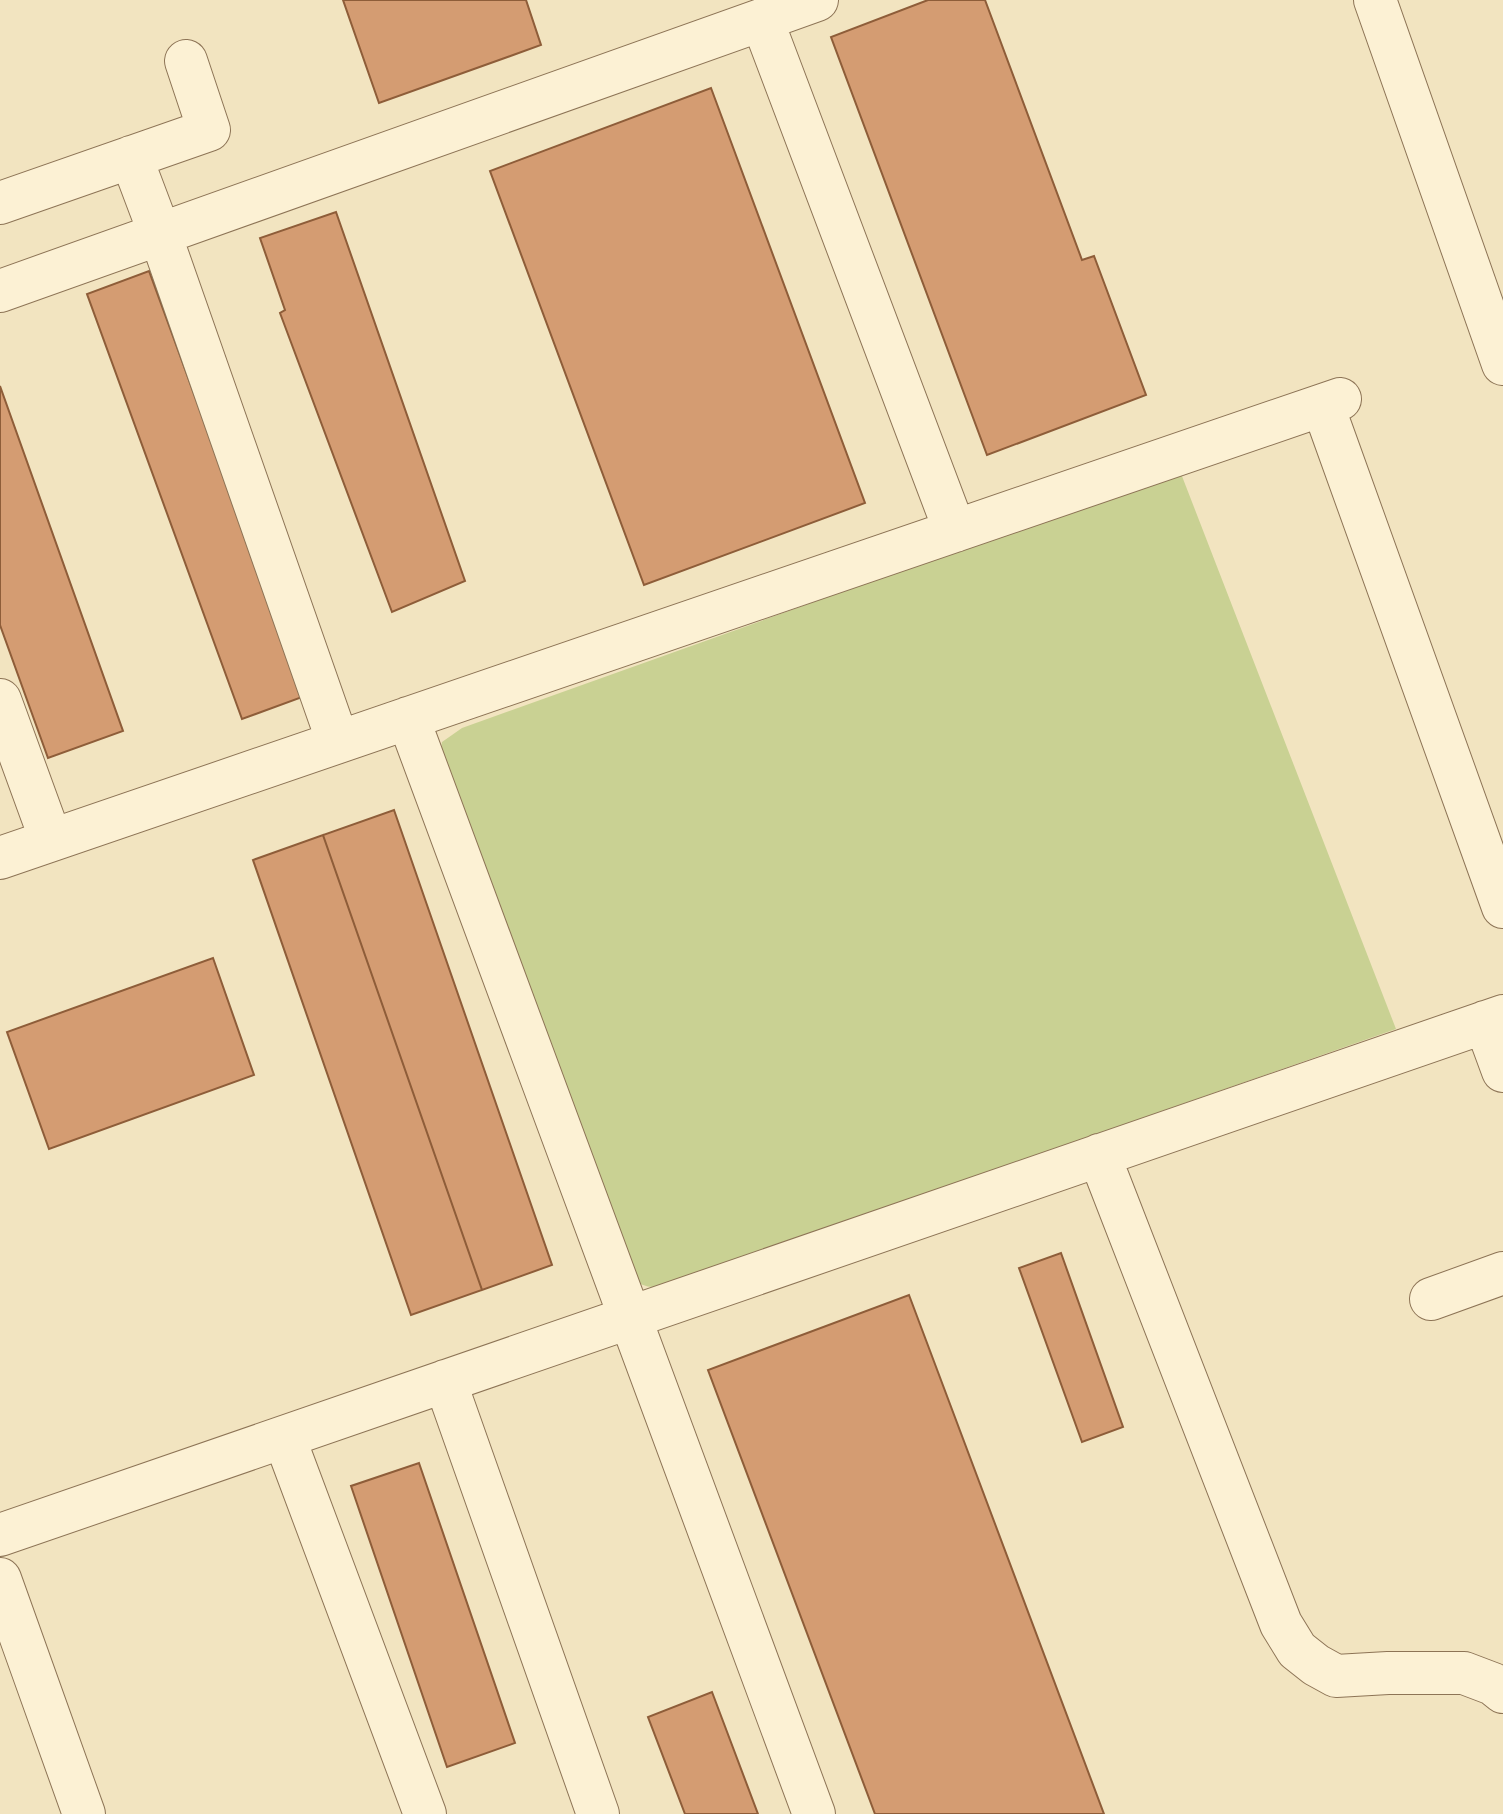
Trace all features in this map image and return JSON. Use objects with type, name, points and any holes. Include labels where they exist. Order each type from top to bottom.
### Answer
[{"type":"lane","points":[[0,291],[817,0]]},
{"type":"lane","points":[[1375,0],[1503,364]]},
{"type":"lane","points":[[762,20],[955,531]]},
{"type":"lane","points":[[0,203],[209,130],[186,61]]},
{"type":"lane","points":[[131,157],[338,742]]},
{"type":"lane","points":[[0,858],[1332,402],[1503,907]]},
{"type":"lane","points":[[0,700],[51,840]]},
{"type":"lane","points":[[408,718],[814,1814]]},
{"type":"lane","points":[[0,1535],[1494,1019],[1503,1071]]},
{"type":"lane","points":[[1099,1155],[1281,1624],[1297,1650],[1336,1676],[1464,1673],[1493,1684],[1503,1692]]},
{"type":"lane","points":[[1431,1299],[1503,1273]]},
{"type":"lane","points":[[445,1381],[598,1814]]},
{"type":"lane","points":[[284,1437],[425,1814]]},
{"type":"lane","points":[[0,1579],[84,1814]]},
{"type":"green space","points":[[1180,471],[1396,1029],[671,1283],[647,1286],[626,1276],[441,748],[442,742],[462,728]]},
{"type":"building","points":[[343,0],[526,0],[541,45],[379,103]]},
{"type":"building","points":[[928,0],[985,0],[1082,260],[1094,256],[1146,395],[987,455],[831,37]]},
{"type":"building","points":[[711,88],[865,503],[644,585],[490,171]]},
{"type":"building","points":[[336,212],[465,581],[392,612],[280,313],[285,310],[260,238]]},
{"type":"building","points":[[149,271],[305,696],[242,719],[87,294]]},
{"type":"building","points":[[0,386],[123,731],[48,758],[0,625]]},
{"type":"building","points":[[394,810],[552,1265],[482,1290],[323,835]]},
{"type":"building","points":[[323,835],[482,1290],[411,1315],[253,860]]},
{"type":"building","points":[[213,958],[254,1075],[49,1149],[7,1032]]},
{"type":"building","points":[[1061,1253],[1123,1427],[1082,1442],[1019,1268]]},
{"type":"building","points":[[909,1295],[1104,1814],[875,1814],[708,1370]]},
{"type":"building","points":[[419,1463],[515,1743],[447,1767],[351,1486]]},
{"type":"building","points":[[712,1692],[758,1814],[685,1814],[648,1717]]}]
